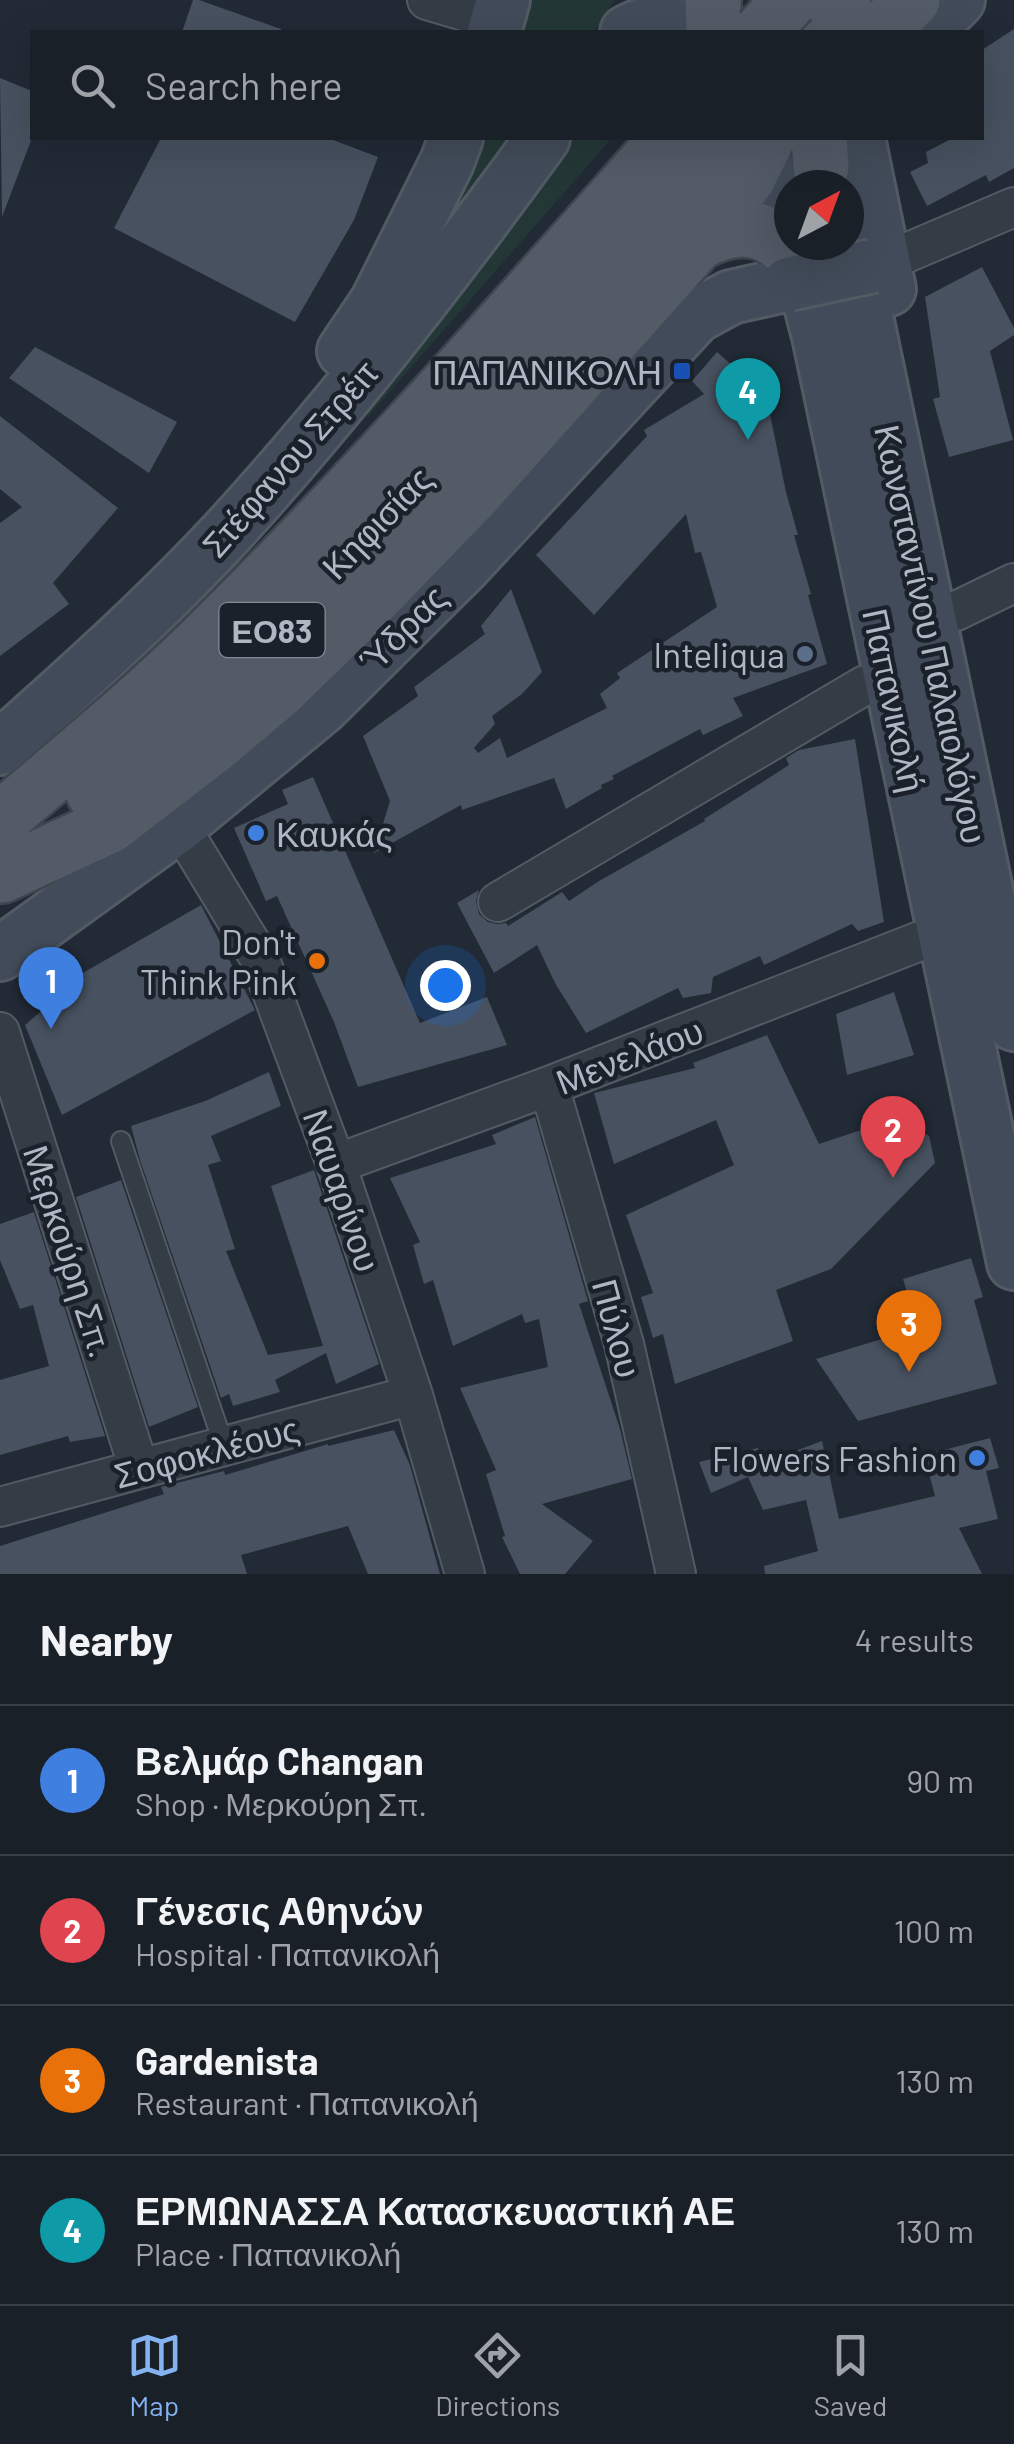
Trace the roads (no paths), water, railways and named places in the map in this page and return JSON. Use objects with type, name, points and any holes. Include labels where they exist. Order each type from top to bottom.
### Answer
[{"type":"main road","points":[[714,0],[714,30]]},
{"type":"main road","points":[[766,30],[790,0]]},
{"type":"main road","points":[[814,30],[842,0]]},
{"type":"main road","points":[[882,30],[912,0]]},
{"type":"main road","name":"Κηφισίας","points":[[1,876],[232,670],[508,352],[667,140]]},
{"type":"main road","points":[[1,876],[110,825],[278,690],[476,490],[732,201],[793,148]]},
{"type":"main road","name":"Κηφισίας","points":[[0,820],[203,641],[406,431],[508,352],[793,148]]},
{"type":"main road","points":[[697,243],[734,228],[774,237]]},
{"type":"street","points":[[427,0],[498,18]]},
{"type":"street","points":[[624,30],[638,0]]},
{"type":"street","points":[[703,0],[713,30]]},
{"type":"street","points":[[756,0],[764,30]]},
{"type":"street","points":[[928,30],[958,0]]},
{"type":"street","points":[[628,30],[666,20],[691,22],[709,30]]},
{"type":"street","points":[[230,529],[377,302],[455,140]]},
{"type":"street","name":"Στέφανου Στρέιτ","points":[[0,748],[95,662],[230,529],[352,390],[542,140]]},
{"type":"street","points":[[864,248],[1014,207]]},
{"type":"street","name":"Κωνσταντίνου Παλαιολόγου","points":[[820,260],[956,611],[1014,893]]},
{"type":"street","name":"Κωνσταντίνου Παλαιολόγου","points":[[820,260],[872,345],[1014,1024]]},
{"type":"street","name":"Παπανικολή","points":[[820,260],[865,684],[936,1014],[990,1156]]},
{"type":"street","name":"Παπανικολή","points":[[820,260],[819,336],[1014,1264]]},
{"type":"street","name":"Ύδρας","points":[[0,954],[180,824],[336,693],[462,568],[696,316],[820,260]]},
{"type":"street","points":[[956,611],[1014,583]]},
{"type":"street","points":[[498,902],[865,684]]},
{"type":"street","name":"Ναυαρίνου","points":[[180,824],[259,957],[336,1164],[413,1395],[465,1574]]},
{"type":"street","name":"Μενελάου","points":[[336,1164],[549,1086],[920,941]]},
{"type":"street","name":"Μερκούρη Σπ.","points":[[0,1032],[139,1469]]},
{"type":"street","name":"Πύλου","points":[[549,1086],[624,1344],[676,1574]]},
{"type":"street","name":"Σοφοκλέους","points":[[0,1507],[413,1395]]},
{"type":"lane","points":[[121,1141],[224,1446]]},
{"type":"place","name":"ΠΑΠΑΝΙΚΟΛΗ","points":[[682,371]]},
{"type":"place","name":"ΕΡΜΩΝΑΣΣΑ Κατασκευαστική ΑΕ","points":[[748,440]]},
{"type":"place","name":"Inteliqua","points":[[805,654]]},
{"type":"place","name":"Καυκάς","points":[[256,833]]},
{"type":"place","name":"Don't Think Pink","points":[[317,961]]},
{"type":"place","name":"Βελμάρ Changan","points":[[51,1029]]},
{"type":"place","name":"Γένεσις Αθηνών","points":[[893,1178]]},
{"type":"place","name":"Gardenista","points":[[909,1372]]},
{"type":"place","name":"Flowers Fashion","points":[[977,1458]]}]
